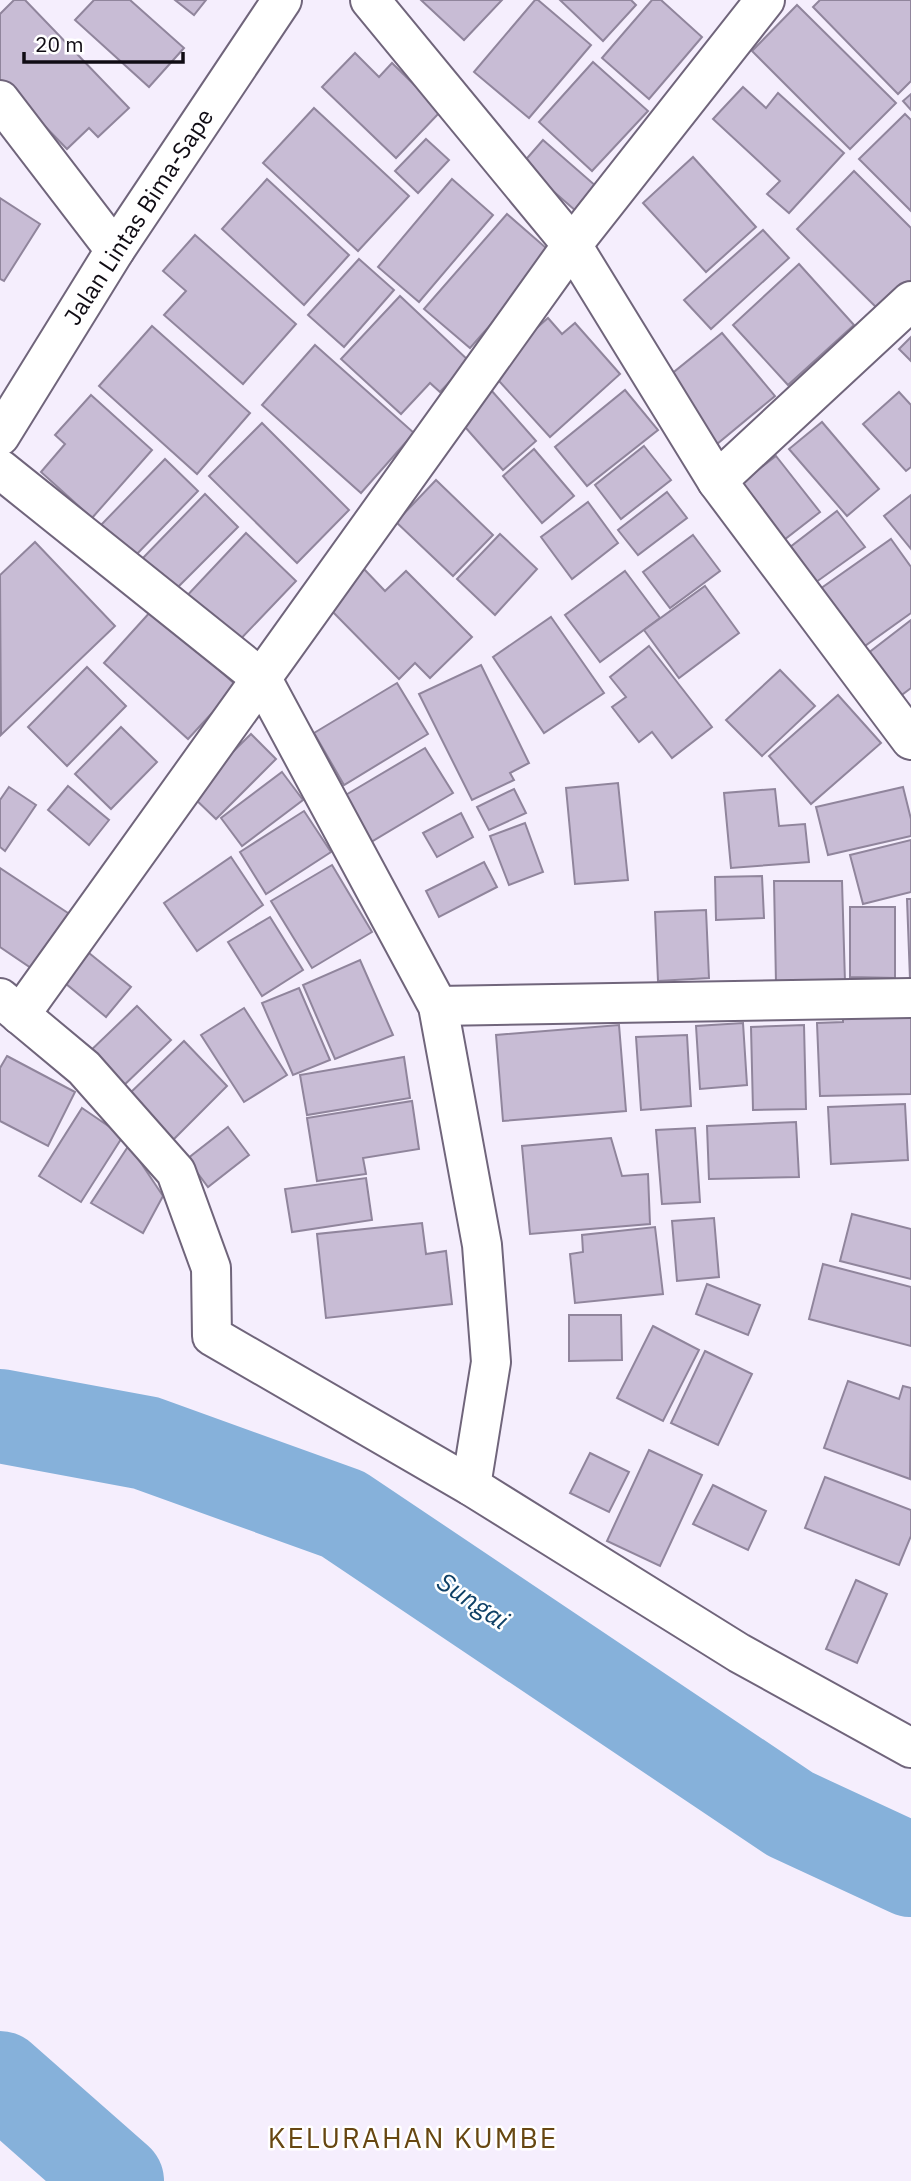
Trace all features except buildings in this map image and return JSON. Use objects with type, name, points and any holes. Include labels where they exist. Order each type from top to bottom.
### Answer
[{"type":"main road","name":"Jalan Lintas Bima-Sape","points":[[0,436],[115,250],[282,0]]},
{"type":"main road","points":[[370,0],[572,245],[717,481],[911,740]]},
{"type":"main road","points":[[765,0],[572,245],[262,680],[10,1007],[84,1068],[176,1172],[211,1268],[212,1336],[471,1486],[739,1653],[911,1748]]},
{"type":"main road","points":[[0,100],[115,250]]},
{"type":"main road","points":[[717,481],[911,301]]},
{"type":"main road","points":[[0,470],[262,680],[438,1006],[482,1245],[491,1362],[471,1486]]},
{"type":"main road","points":[[438,1006],[911,998]]},
{"type":"waterway","name":"Sungai","points":[[0,1416],[146,1443],[343,1514],[790,1814],[911,1870]]},
{"type":"waterway","name":"Sungai","points":[[0,2078],[117,2181]]},
{"type":"district","name":"KELURAHAN KUMBE","points":[[413,2138]]}]
